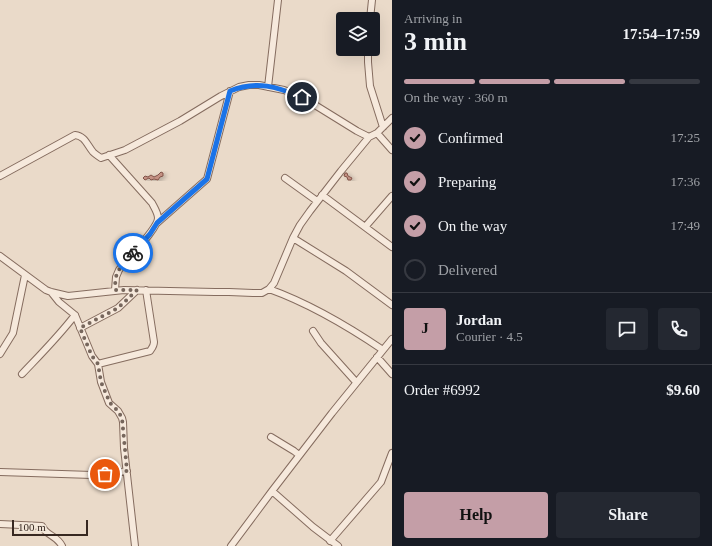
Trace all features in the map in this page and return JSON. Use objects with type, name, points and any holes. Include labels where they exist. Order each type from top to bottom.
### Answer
[{"type":"street","points":[[268,87],[278,0]]},
{"type":"street","points":[[371,12],[372,0]]},
{"type":"street","points":[[368,56],[370,86],[383,127]]},
{"type":"street","points":[[0,176],[75,135],[79,135],[84,138],[93,153],[101,158],[125,150],[180,121],[230,91],[240,87],[249,86],[259,85],[284,90],[302,97],[369,137]]},
{"type":"street","points":[[116,290],[116,277],[118,270],[150,234],[157,223],[207,179],[230,91]]},
{"type":"street","points":[[51,292],[68,296],[116,290],[262,293],[274,284],[293,238],[300,225],[317,201],[369,137],[377,133],[392,118]]},
{"type":"street","points":[[377,133],[392,150]]},
{"type":"street","points":[[109,155],[152,203],[158,218],[157,223]]},
{"type":"street","points":[[285,178],[317,201]]},
{"type":"street","points":[[322,195],[392,247]]},
{"type":"street","points":[[365,227],[392,196]]},
{"type":"street","points":[[293,238],[346,271],[392,305]]},
{"type":"street","points":[[0,256],[51,292],[74,315],[92,356],[98,364],[101,382],[110,403],[118,411],[122,418],[135,546]]},
{"type":"street","points":[[0,354],[13,333],[25,275]]},
{"type":"street","points":[[269,289],[322,313],[383,350]]},
{"type":"street","points":[[80,328],[118,308],[137,290]]},
{"type":"street","points":[[98,364],[150,351],[154,345],[146,290]]},
{"type":"street","points":[[22,374],[67,326],[74,315]]},
{"type":"street","points":[[313,331],[321,343],[356,382]]},
{"type":"street","points":[[231,546],[299,455],[392,339]]},
{"type":"street","points":[[377,358],[392,374]]},
{"type":"street","points":[[271,437],[299,455]]},
{"type":"street","points":[[330,541],[381,482],[392,453]]},
{"type":"street","points":[[0,472],[92,475],[127,471]]},
{"type":"street","points":[[272,491],[330,541],[338,546]]},
{"type":"street","points":[[0,524],[42,526],[45,531],[56,538],[62,546]]},
{"type":"building","points":[[161,172],[163,173],[163,176],[158,180],[151,180],[149,178],[145,180],[143,178],[151,175],[154,177]]},
{"type":"building","points":[[345,173],[352,178],[351,180],[348,180],[347,177],[344,176]]},
{"type":"way so far","points":[[105,474],[127,471],[123,422],[118,411],[110,403],[101,382],[98,364],[92,356],[80,328],[118,308],[137,290],[116,290],[116,277],[118,270],[133,253]]},
{"type":"route","points":[[133,253],[150,234],[157,223],[207,179],[230,91],[240,87],[259,85],[284,90],[302,97]]}]
